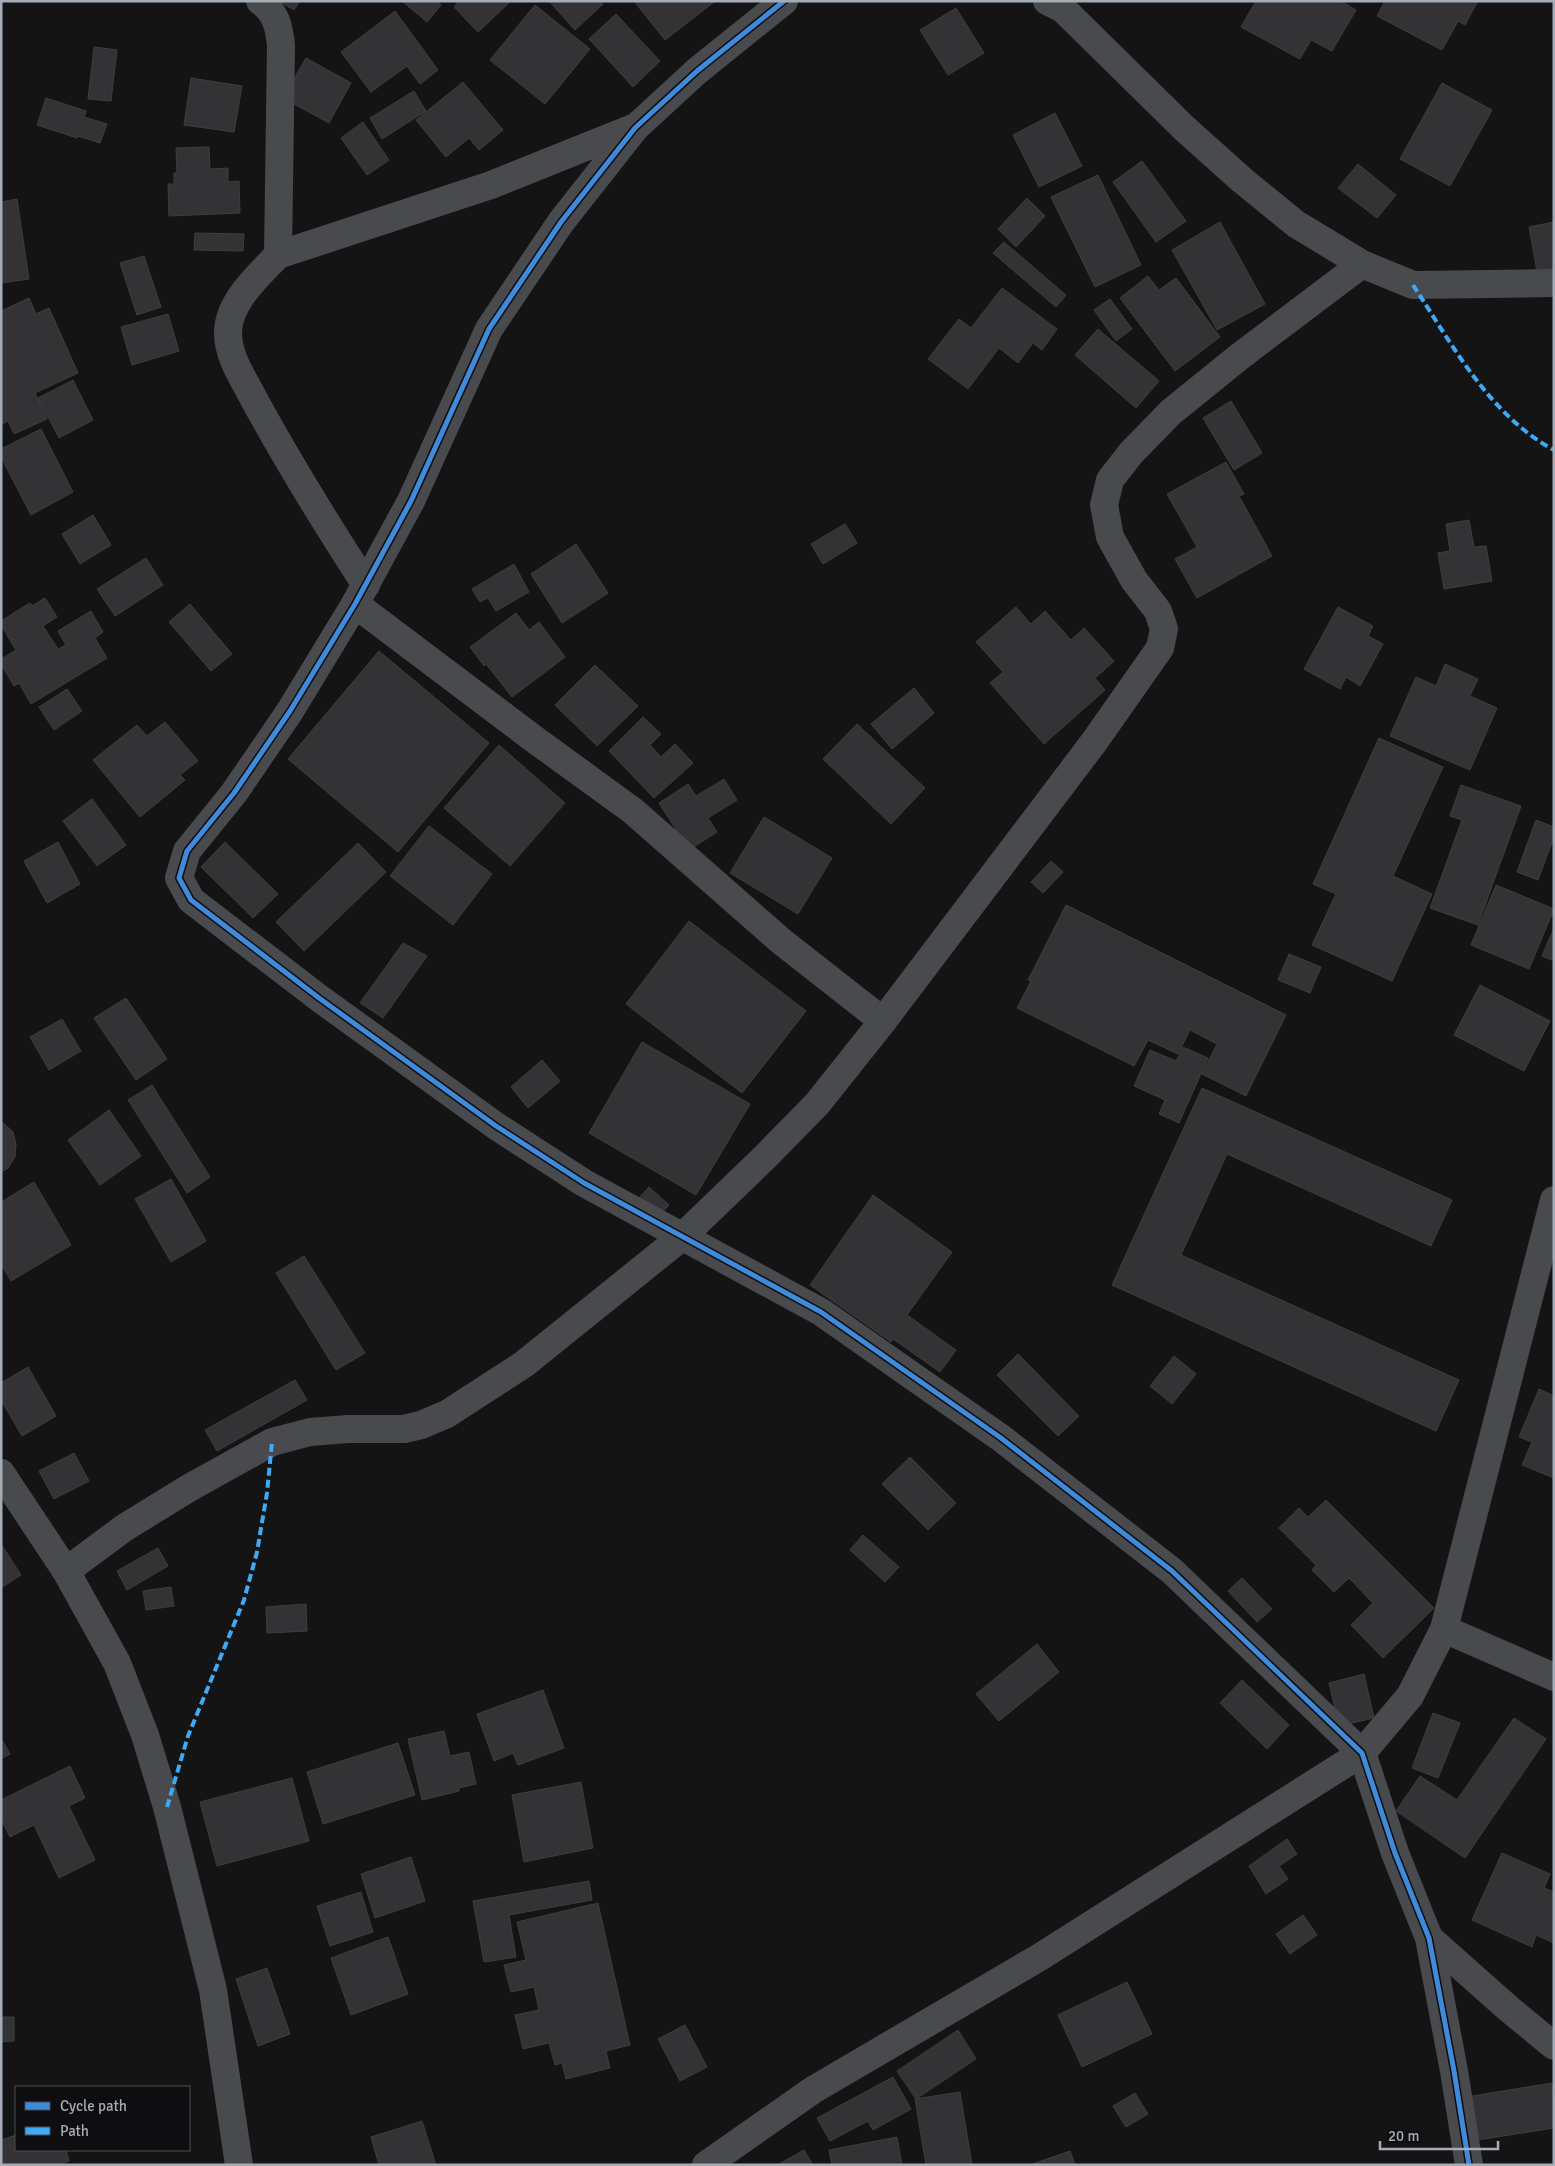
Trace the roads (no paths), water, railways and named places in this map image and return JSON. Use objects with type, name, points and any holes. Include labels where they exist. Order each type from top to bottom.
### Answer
[{"type":"street","points":[[260,1],[270,8],[279,26],[281,45],[278,255]]},
{"type":"street","points":[[784,1],[697,70],[635,128],[561,222],[489,329],[411,501],[360,594],[279,728],[234,793],[187,850],[179,878],[191,900],[319,998],[496,1126],[584,1183],[821,1312],[1001,1438],[1172,1571],[1362,1753],[1395,1853],[1429,1938],[1454,2071],[1469,2165]]},
{"type":"street","points":[[1047,1],[1063,9],[1184,128],[1242,180],[1296,224],[1362,264],[1413,285],[1554,283]]},
{"type":"street","points":[[635,128],[491,185],[278,255],[253,282],[233,309],[228,333],[233,359],[269,427],[324,521],[360,594],[534,739],[633,811],[781,941],[882,1021]]},
{"type":"street","points":[[66,1570],[124,1528],[189,1488],[272,1442],[310,1432],[348,1429],[404,1429],[421,1425],[447,1414],[524,1364],[683,1236],[765,1157],[817,1104],[882,1021],[1094,742],[1160,648],[1164,629],[1158,611],[1134,580],[1110,537],[1104,505],[1110,480],[1131,453],[1171,412],[1239,357],[1362,264]]},
{"type":"street","points":[[706,2165],[813,2090],[1040,1957],[1362,1753],[1410,1696],[1444,1629],[1554,1200]]},
{"type":"street","points":[[1,1473],[66,1570],[117,1663],[145,1735],[167,1807],[213,1990],[239,2165]]},
{"type":"street","points":[[1444,1629],[1554,1677]]},
{"type":"street","points":[[1429,1938],[1508,2009],[1554,2046]]}]
